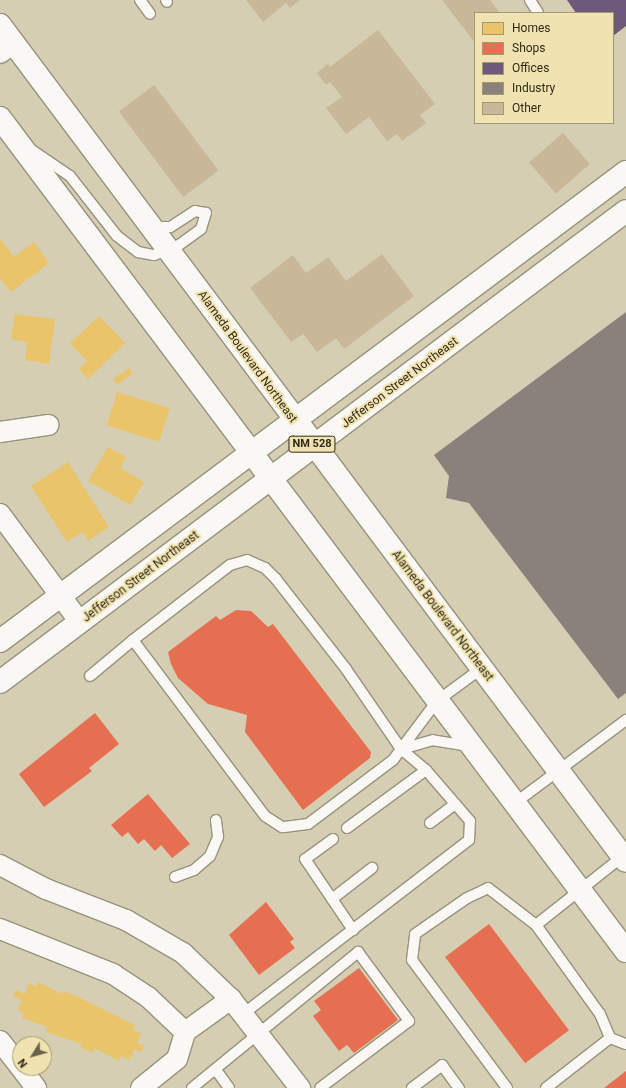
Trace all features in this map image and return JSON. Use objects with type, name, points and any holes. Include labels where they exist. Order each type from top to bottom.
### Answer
[{"type":"main road","name":"Alameda Boulevard Northeast","points":[[0,25],[7,48],[151,227],[294,422],[482,668],[624,859]]},
{"type":"main road","points":[[0,118],[17,143],[269,480],[626,951]]},
{"type":"main road","points":[[0,641],[251,455],[626,172]]},
{"type":"main road","name":"Jefferson Street Northeast","points":[[0,682],[269,480],[315,448],[626,211]]},
{"type":"street","points":[[0,432],[48,425]]},
{"type":"street","points":[[0,514],[80,622]]},
{"type":"street","points":[[0,865],[46,889],[146,930],[201,968],[231,998],[300,1088]]},
{"type":"street","points":[[0,929],[113,974],[148,997],[186,1032]]},
{"type":"street","points":[[141,1088],[177,1059],[186,1032],[231,998]]},
{"type":"street","points":[[0,1041],[12,1056]]},
{"type":"street","points":[[27,1076],[36,1088]]},
{"type":"lane","points":[[140,0],[150,14]]},
{"type":"lane","points":[[530,0],[537,12]]},
{"type":"lane","points":[[17,143],[70,176],[130,248],[146,255],[168,250],[201,229],[206,212],[196,211],[170,226],[151,227]]},
{"type":"lane","points":[[90,676],[133,640],[230,565],[247,560],[255,562],[276,579],[346,669],[401,749],[426,770],[470,821],[469,840],[244,1014]]},
{"type":"lane","points":[[133,640],[271,823],[296,828],[308,824],[393,760],[437,701],[482,668]]},
{"type":"lane","points":[[515,803],[626,720]]},
{"type":"lane","points":[[401,749],[433,740],[472,747]]},
{"type":"lane","points":[[347,828],[426,770]]},
{"type":"lane","points":[[430,823],[455,804]]},
{"type":"lane","points":[[175,877],[194,870],[210,856],[218,837],[216,820]]},
{"type":"lane","points":[[333,839],[305,859],[353,930]]},
{"type":"lane","points":[[536,925],[580,890],[624,859]]},
{"type":"lane","points":[[332,899],[372,868]]},
{"type":"lane","points":[[507,1088],[412,960],[415,934],[466,898],[488,888],[536,925],[600,1014],[610,1038],[626,1044]]},
{"type":"lane","points":[[192,1088],[260,1034],[358,952],[410,1022],[320,1088]]},
{"type":"lane","points":[[546,1088],[610,1038]]},
{"type":"lane","points":[[412,1088],[442,1065],[459,1088]]},
{"type":"lane","points":[[216,1070],[230,1088]]},
{"type":"building: Homes","points":[[0,239],[14,257],[34,242],[49,263],[11,292],[0,278]]},
{"type":"building: Homes","points":[[15,314],[55,319],[49,364],[25,360],[27,342],[11,339]]},
{"type":"building: Homes","points":[[99,316],[125,343],[88,379],[79,369],[87,361],[70,343]]},
{"type":"building: Homes","points":[[129,368],[133,374],[117,384],[113,379]]},
{"type":"building: Homes","points":[[117,392],[170,408],[159,442],[107,425]]},
{"type":"building: Homes","points":[[108,447],[126,457],[120,468],[144,482],[130,505],[88,481]]},
{"type":"building: Homes","points":[[68,462],[109,527],[88,541],[83,532],[67,542],[31,486]]},
{"type":"building: Homes","points":[[38,982],[62,994],[63,991],[76,996],[135,1025],[133,1030],[141,1033],[137,1043],[144,1046],[141,1052],[134,1049],[130,1060],[121,1056],[119,1061],[95,1048],[93,1053],[80,1047],[82,1044],[46,1032],[48,1027],[22,1018],[24,1013],[18,1010],[22,1000],[13,996],[16,990],[25,994],[29,983],[36,987]]},
{"type":"building: Shops","points":[[236,610],[251,611],[268,627],[273,624],[371,752],[370,758],[303,810],[245,732],[247,715],[208,704],[178,678],[171,664],[168,652],[216,616],[220,620]]},
{"type":"building: Shops","points":[[95,713],[119,744],[89,768],[92,771],[44,807],[19,774]]},
{"type":"building: Shops","points":[[148,794],[190,844],[172,858],[161,845],[155,851],[144,839],[138,844],[128,832],[122,837],[111,825]]},
{"type":"building: Shops","points":[[266,902],[294,939],[290,942],[295,948],[259,975],[229,935]]},
{"type":"building: Shops","points":[[489,924],[569,1030],[525,1063],[445,957]]},
{"type":"building: Shops","points":[[359,968],[398,1020],[354,1053],[347,1045],[339,1051],[313,1016],[321,1010],[314,1001]]},
{"type":"building: Shops","points":[[626,1071],[626,1088],[604,1088]]},
{"type":"building: Offices","points":[[567,0],[626,0],[626,26],[614,35],[614,12],[575,12]]},
{"type":"building: Industry","points":[[626,312],[626,693],[618,699],[469,503],[446,498],[449,476],[434,455]]},
{"type":"building: Other","points":[[246,0],[300,0],[290,8],[286,3],[263,22]]},
{"type":"building: Other","points":[[442,0],[490,0],[499,12],[474,12],[474,42]]},
{"type":"building: Other","points":[[378,30],[435,104],[420,115],[426,123],[402,141],[397,134],[387,141],[369,117],[346,134],[326,108],[342,97],[330,82],[326,85],[317,73],[328,64],[330,67]]},
{"type":"building: Other","points":[[154,85],[218,170],[183,197],[119,111]]},
{"type":"building: Other","points":[[563,133],[590,164],[556,193],[529,163]]},
{"type":"building: Other","points":[[382,254],[414,296],[344,349],[336,338],[317,352],[303,334],[291,342],[250,288],[293,255],[306,273],[328,257],[346,281]]}]
